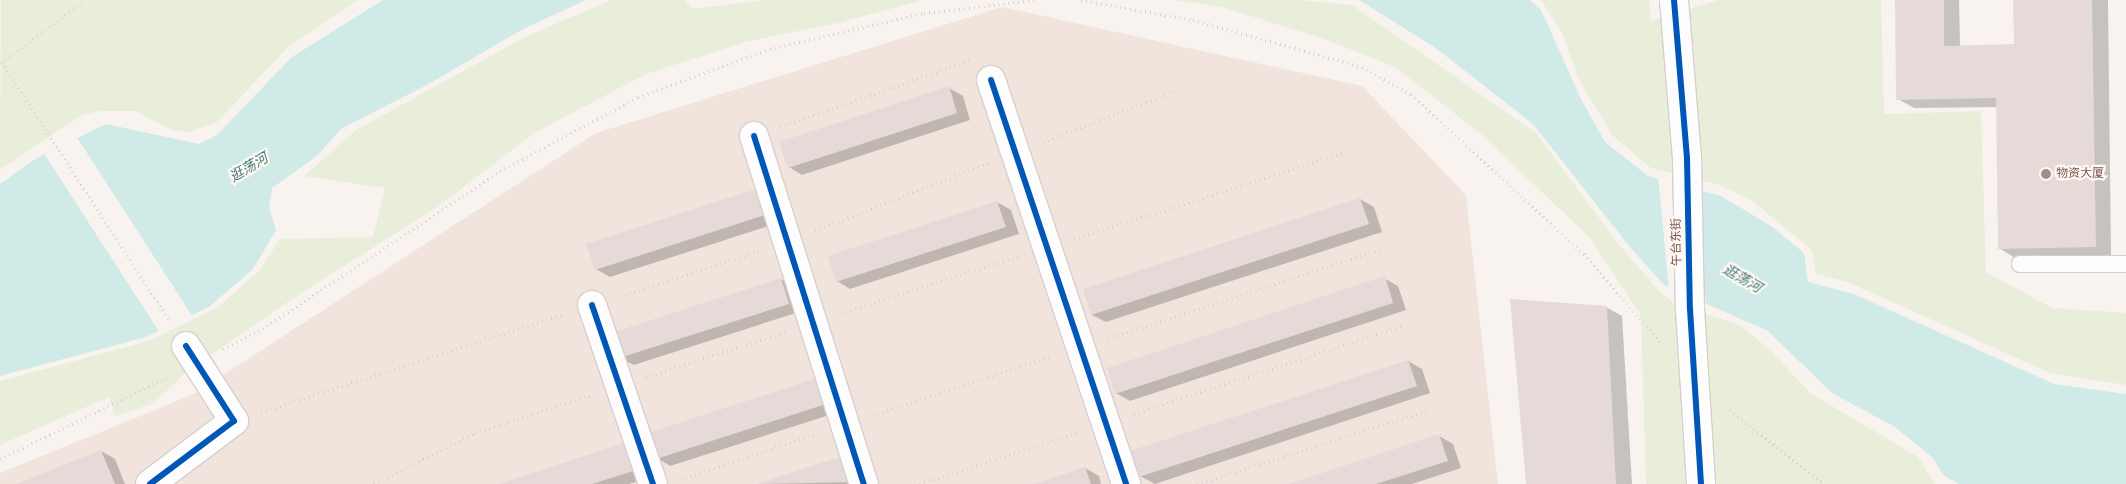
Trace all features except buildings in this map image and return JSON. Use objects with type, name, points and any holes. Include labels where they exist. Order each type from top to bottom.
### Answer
[{"type":"street","name":"午台东街","points":[[1674,0],[1687,158],[1690,309],[1701,484]]},
{"type":"street","points":[[991,80],[1126,484]]},
{"type":"street","points":[[754,136],[864,484]]},
{"type":"street","points":[[592,305],[666,482]]},
{"type":"street","points":[[150,484],[234,421],[186,346]]},
{"type":"lane","points":[[2020,264],[2126,264]]},
{"type":"path","points":[[85,0],[1,63],[186,346]]},
{"type":"path","points":[[215,353],[268,326],[500,171],[638,97],[770,49],[924,13],[1035,0]]},
{"type":"path","points":[[1081,0],[1193,20],[1352,65],[1411,94],[1584,254],[1665,347]]},
{"type":"path","points":[[754,136],[986,54],[991,80]]},
{"type":"path","points":[[234,421],[787,242],[1015,152],[1175,92]]},
{"type":"path","points":[[813,322],[1343,153]]},
{"type":"path","points":[[666,482],[1382,249]]},
{"type":"path","points":[[919,484],[1401,326]]},
{"type":"path","points":[[0,459],[172,375]]},
{"type":"path","points":[[1696,383],[1824,484]]},
{"type":"path","points":[[1197,484],[1429,410]]},
{"type":"shaded area","points":[[1002,7],[1362,86],[1466,195],[1498,484],[0,484],[0,473],[194,394],[596,133]]},
{"type":"green space","points":[[1,0],[358,0],[287,48],[217,122],[189,132],[172,130],[135,111],[99,111],[80,116],[0,170]]},
{"type":"green space","points":[[611,0],[685,0],[692,9],[766,0],[923,0],[838,23],[745,42],[646,74],[536,132],[433,210],[301,293],[186,372],[154,403],[115,416],[109,397],[0,445],[0,381],[149,341],[218,307],[260,270],[280,239],[373,237],[385,188],[304,176],[356,130],[525,37]]},
{"type":"green space","points":[[1173,0],[1300,0],[1352,5],[1536,133],[1617,242],[1659,291],[1675,304],[1740,325],[1770,350],[1810,393],[1918,457],[1935,484],[1646,484],[1641,315],[1589,237],[1480,133],[1395,67],[1327,40],[1222,7]]},
{"type":"green space","points":[[1541,0],[1649,0],[1651,21],[1718,0],[1881,0],[1884,114],[1981,111],[1986,272],[2052,308],[2126,313],[2126,385],[2050,373],[1848,282],[1816,274],[1812,250],[1751,200],[1719,185],[1651,168],[1613,136],[1578,78],[1563,35]]},
{"type":"water","name":"逛荡河","points":[[383,0],[586,0],[523,29],[427,85],[342,128],[317,156],[272,188],[269,208],[276,230],[253,269],[209,307],[146,337],[0,376],[0,184],[35,159],[106,124],[199,144],[217,135],[292,57]]},
{"type":"water","name":"逛荡河","points":[[1359,0],[1530,0],[1541,10],[1581,99],[1605,142],[1648,176],[1721,196],[1771,226],[1804,253],[1808,282],[1854,294],[2054,384],[2126,394],[2126,484],[1959,484],[1944,476],[1933,458],[1895,427],[1832,393],[1768,331],[1664,285],[1629,246],[1533,124],[1437,49]]},
{"type":"pier","points":[[76,136],[193,317],[160,333],[43,152]]},
{"type":"pier","points":[[1658,176],[1697,187],[1706,306],[1669,290]]},
{"type":"cycle path","points":[[1674,0],[1687,158],[1690,309],[1701,484]]},
{"type":"cycle path","points":[[991,80],[1126,484]]},
{"type":"cycle path","points":[[754,136],[864,484]]},
{"type":"cycle path","points":[[592,305],[653,484]]},
{"type":"cycle path","points":[[150,484],[234,421],[186,346]]},
{"type":"place","name":"物资大厦","points":[[2046,174]]}]
